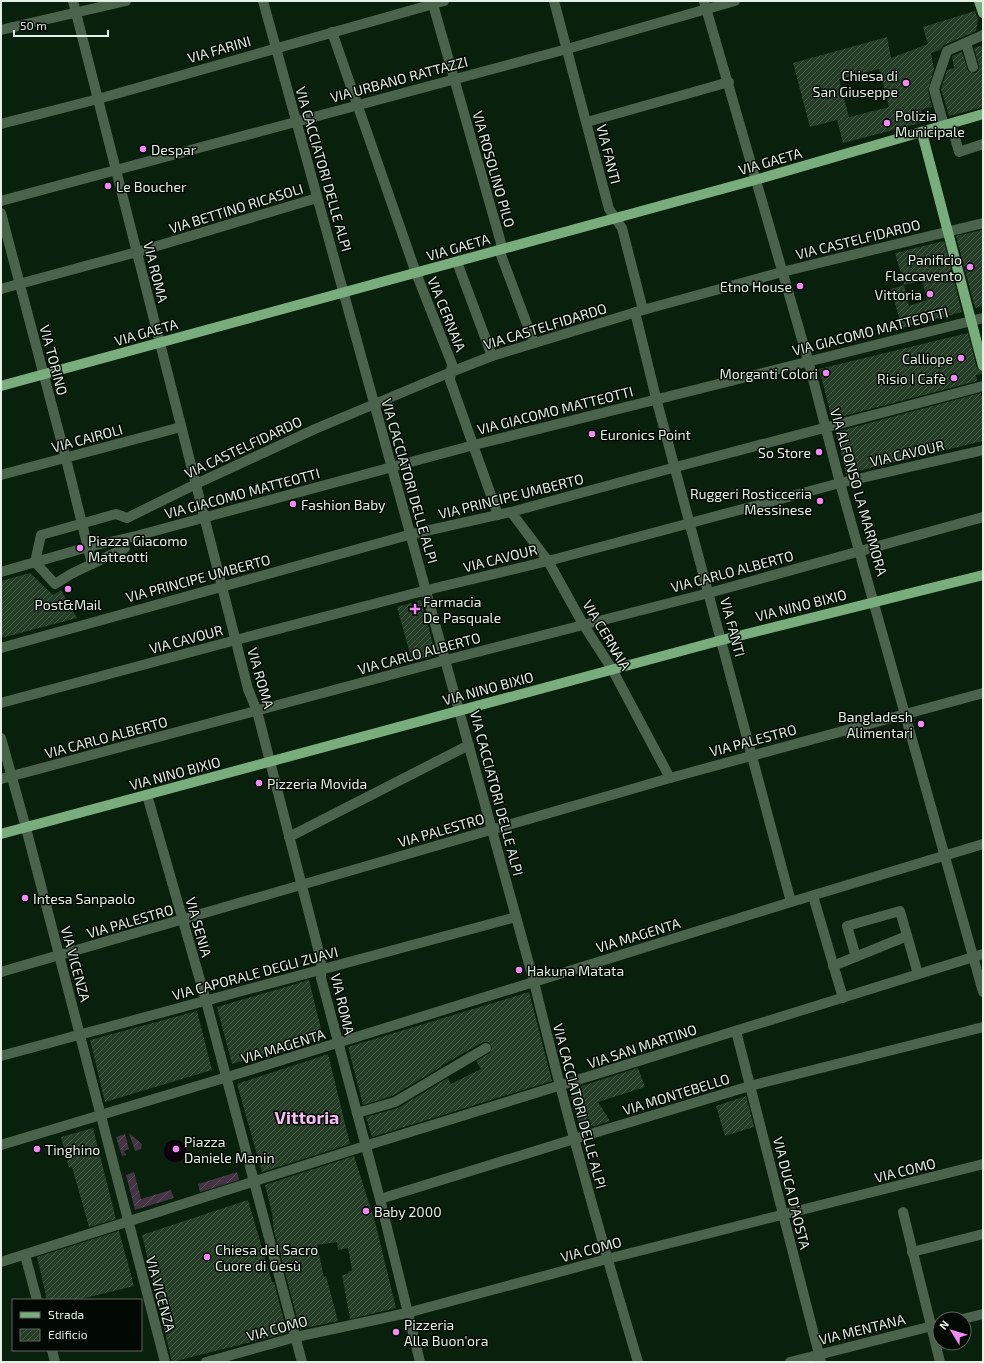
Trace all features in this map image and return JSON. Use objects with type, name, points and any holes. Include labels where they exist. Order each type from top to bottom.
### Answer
[{"type":"main road","points":[[979,1],[983,13]]},
{"type":"main road","name":"VIA GAETA","points":[[1,386],[755,180],[922,133],[983,114]]},
{"type":"main road","points":[[922,133],[949,231],[983,366]]},
{"type":"main road","name":"VIA NINO BIXIO","points":[[1,834],[147,796],[612,669],[875,601],[983,575]]},
{"type":"street","name":"VIA ROMA","points":[[73,1],[248,689],[257,712],[321,960],[321,978],[380,1199],[420,1362]]},
{"type":"street","points":[[1,30],[126,1]]},
{"type":"street","name":"VIA CACCIATORI DELLE ALPI","points":[[263,1],[374,405],[412,534],[460,710],[534,982],[559,1087],[607,1259],[638,1362]]},
{"type":"street","name":"VIA FARINI","points":[[1,124],[98,99],[432,3],[444,1]]},
{"type":"street","name":"VIA FANTI","points":[[554,1],[568,49],[608,209],[622,228],[656,398],[676,467],[791,902]]},
{"type":"street","name":"VIA URBANO RATTAZZI","points":[[1,201],[568,49],[706,6],[735,1]]},
{"type":"street","name":"VIA ROSOLINO PILO","points":[[432,3],[501,242],[501,255],[534,343]]},
{"type":"street","name":"VIA ALFONSO LA MARMORA","points":[[706,6],[808,360],[840,483],[875,601],[945,856],[978,956],[983,992]]},
{"type":"street","name":"VIA CERNAIA","points":[[332,32],[416,273],[452,364],[450,380],[498,515]]},
{"type":"street","points":[[983,35],[947,51],[934,89],[959,152],[983,144]]},
{"type":"street","points":[[966,43],[973,67]]},
{"type":"street","points":[[586,122],[728,82]]},
{"type":"street","name":"VIA BETTINO RICASOLI","points":[[1,288],[137,252],[317,198]]},
{"type":"street","name":"VIA TORINO","points":[[1,213],[92,564]]},
{"type":"street","name":"VIA CASTELFIDARDO","points":[[81,519],[116,514],[127,518],[196,484],[315,429],[492,356],[639,311],[782,272],[983,223]]},
{"type":"street","points":[[457,262],[492,356]]},
{"type":"street","name":"VIA GIACOMO MATTEOTTI","points":[[31,563],[656,398],[983,318]]},
{"type":"street","name":"VIA PRINCIPE UMBERTO","points":[[1,648],[412,534],[511,512],[983,386]]},
{"type":"street","name":"VIA CAIROLI","points":[[1,475],[66,459],[181,427]]},
{"type":"street","name":"VIA CAVOUR","points":[[1,703],[427,590],[548,561],[690,524],[840,483],[983,450]]},
{"type":"street","name":"VIA CERNAIA","points":[[511,512],[548,561],[583,624],[612,669],[670,778]]},
{"type":"street","name":"VIA CARLO ALBERTO","points":[[1,779],[257,712],[446,660],[709,592],[983,517]]},
{"type":"street","points":[[31,563],[41,535],[81,519]]},
{"type":"street","points":[[31,563],[55,584],[125,548],[124,539]]},
{"type":"street","points":[[1,572],[31,563]]},
{"type":"street","name":"VIA PALESTRO","points":[[1,972],[670,778],[983,693]]},
{"type":"street","name":"VIA VICENZA","points":[[1,738],[26,828],[165,1362]]},
{"type":"street","points":[[289,837],[469,745]]},
{"type":"street","name":"VIA SENIA","points":[[147,796],[206,1001],[223,1067],[230,1076],[258,1183]]},
{"type":"street","name":"VIA MAGENTA","points":[[1,1145],[90,1118],[100,1110],[230,1076],[983,844]]},
{"type":"street","points":[[813,896],[843,998]]},
{"type":"street","points":[[856,956],[847,926],[900,911],[918,974]]},
{"type":"street","name":"VIA CAPORALE DEGLI ZUAVI","points":[[1,1056],[80,1036],[516,917]]},
{"type":"street","points":[[833,966],[907,936]]},
{"type":"street","name":"VIA SAN MARTINO","points":[[25,1255],[118,1224],[258,1183],[365,1146],[978,956]]},
{"type":"street","name":"VIA MONTEBELLO","points":[[380,1199],[750,1086],[983,1027]]},
{"type":"street","name":"VIA DUCA D'AOSTA","points":[[736,1030],[820,1358]]},
{"type":"street","points":[[357,1113],[395,1102],[486,1048]]},
{"type":"street","name":"VIA COMO","points":[[206,1362],[296,1337],[407,1312],[607,1259],[983,1164]]},
{"type":"street","points":[[258,1183],[302,1362]]},
{"type":"street","points":[[903,1212],[912,1252],[932,1313]]},
{"type":"street","points":[[912,1252],[983,1234]]},
{"type":"street","points":[[1,1262],[25,1255],[38,1299]]},
{"type":"street","points":[[972,1317],[983,1314]]},
{"type":"street","name":"VIA MENTANA","points":[[790,1362],[820,1358],[932,1326]]},
{"type":"street","points":[[52,1351],[55,1362]]},
{"type":"street","points":[[939,1351],[940,1362]]},
{"type":"shaded area","points":[[129,1133],[142,1144],[141,1149],[135,1151]]},
{"type":"shaded area","points":[[125,1134],[129,1149],[124,1151],[126,1155],[122,1156],[116,1137]]},
{"type":"shaded area","points":[[171,1140],[179,1140],[186,1147],[186,1155],[179,1162],[171,1162],[164,1155],[164,1147]]},
{"type":"shaded area","points":[[134,1172],[141,1199],[171,1190],[174,1198],[135,1210],[126,1175]]},
{"type":"shaded area","points":[[237,1172],[239,1180],[200,1192],[198,1184]]},
{"type":"building","points":[[975,11],[978,20],[976,31],[944,45],[940,50],[931,53],[934,69],[928,90],[932,107],[921,110],[924,122],[843,143],[837,120],[810,127],[793,63],[887,37],[891,58],[928,44],[923,27]],"holes":[[[879,69],[889,107],[849,117],[839,79]]]},
{"type":"building","points":[[983,45],[983,107],[949,116],[941,89],[947,70],[954,68],[952,56],[962,52],[968,71],[975,73],[978,71],[979,66],[974,48]]},
{"type":"building","points":[[983,230],[983,306],[975,308],[956,236]]},
{"type":"building","points":[[944,241],[962,312],[902,328],[891,289],[904,285],[895,253]],"holes":[[[922,280],[927,300],[909,306],[904,285]]]},
{"type":"building","points":[[968,333],[977,368],[983,372],[983,374],[976,375],[977,381],[832,419],[819,369]]},
{"type":"building","points":[[981,393],[981,396],[983,395],[983,441],[846,474],[836,432]]},
{"type":"building","points":[[30,573],[53,595],[61,590],[77,618],[1,638],[1,581]]},
{"type":"building","points":[[421,600],[436,655],[412,661],[397,607]]},
{"type":"building","points":[[309,980],[323,1037],[232,1064],[217,1007]]},
{"type":"building","points":[[529,992],[552,1081],[372,1137],[366,1117],[398,1108],[448,1078],[451,1084],[481,1069],[476,1061],[490,1053],[492,1048],[489,1042],[483,1042],[392,1096],[363,1105],[348,1047]]},
{"type":"building","points":[[197,1011],[212,1070],[105,1102],[90,1040]]},
{"type":"building","points":[[328,1054],[350,1144],[262,1172],[237,1084]]},
{"type":"building","points":[[638,1068],[645,1087],[598,1102],[610,1121],[581,1130],[569,1090]]},
{"type":"building","points":[[746,1096],[754,1127],[725,1136],[716,1106]]},
{"type":"building","points":[[93,1128],[116,1219],[89,1227],[72,1167],[69,1168],[61,1137]]},
{"type":"building","points":[[354,1156],[375,1222],[396,1308],[350,1319],[342,1275],[348,1274],[348,1272],[352,1270],[348,1248],[338,1250],[337,1242],[317,1245],[324,1277],[326,1276],[338,1321],[300,1329],[274,1231],[272,1213],[265,1185]]},
{"type":"building","points":[[248,1200],[272,1282],[274,1282],[287,1333],[172,1362],[142,1235]]},
{"type":"building","points":[[119,1231],[134,1286],[81,1299],[47,1299],[37,1257]]},
{"type":"place","name":"Chiesa di San Giuseppe","points":[[906,83]]},
{"type":"place","name":"Polizia Municipale","points":[[887,123]]},
{"type":"place","name":"Despar","points":[[143,149]]},
{"type":"place","name":"Le Boucher","points":[[108,186]]},
{"type":"place","name":"Panificio Flaccavento","points":[[970,267]]},
{"type":"place","name":"Etno House","points":[[800,286]]},
{"type":"place","name":"Vittoria","points":[[930,294]]},
{"type":"place","name":"Calliope","points":[[961,358]]},
{"type":"place","name":"Morganti Colori","points":[[826,373]]},
{"type":"place","name":"Risio I Cafè","points":[[954,378]]},
{"type":"place","name":"Euronics Point","points":[[592,434]]},
{"type":"place","name":"So Store","points":[[819,452]]},
{"type":"place","name":"Ruggeri Rosticceria Messinese","points":[[820,501]]},
{"type":"place","name":"Fashion Baby","points":[[293,504]]},
{"type":"place","name":"Piazza Giacomo Matteotti","points":[[80,548]]},
{"type":"place","name":"Post&Mail","points":[[68,589]]},
{"type":"place","name":"Farmacia De Pasquale","points":[[415,609]]},
{"type":"place","name":"Bangladesh Alimentari","points":[[921,724]]},
{"type":"place","name":"Pizzeria Movida","points":[[259,783]]},
{"type":"place","name":"Intesa Sanpaolo","points":[[25,898]]},
{"type":"place","name":"Hakuna Matata","points":[[519,970]]},
{"type":"place","name":"Tinghino","points":[[37,1149]]},
{"type":"place","name":"Piazza Daniele Manin","points":[[176,1149]]},
{"type":"place","name":"Baby 2000","points":[[366,1211]]},
{"type":"place","name":"Chiesa del Sacro Cuore di Gesù","points":[[207,1257]]},
{"type":"place","name":"Pizzeria Alla Buon'ora","points":[[396,1332]]},
{"type":"district","name":"Vittoria","points":[[307,1117]]}]
